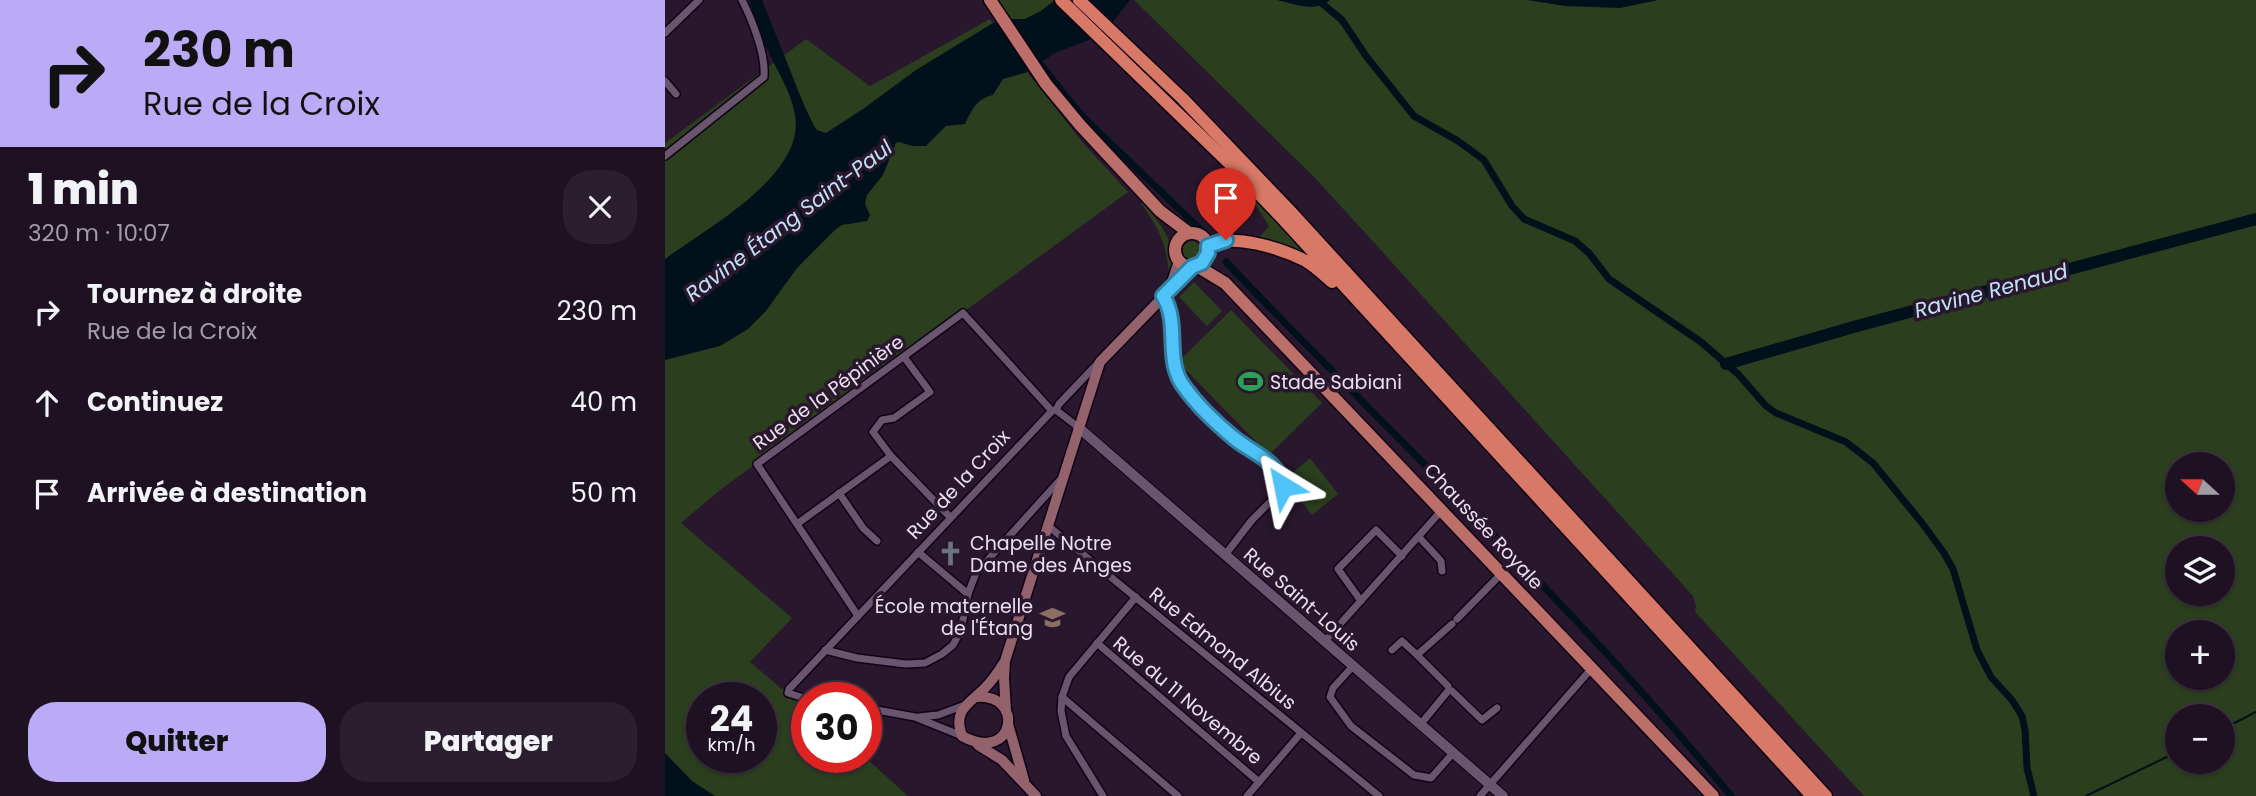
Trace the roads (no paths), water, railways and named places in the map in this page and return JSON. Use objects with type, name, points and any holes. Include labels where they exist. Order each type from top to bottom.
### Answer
[{"type":"highway","points":[[1061,0],[1183,99],[1290,211],[1826,796]]},
{"type":"highway","points":[[1079,0],[1113,41],[1459,409],[1812,796]]},
{"type":"highway","points":[[1208,250],[1219,241],[1238,241],[1305,261],[1367,313]]},
{"type":"main road","points":[[991,1],[1045,84],[1080,125],[1160,211],[1189,233],[1199,235],[1208,250],[1202,263],[1195,266],[1179,261],[1175,252],[1176,243],[1160,211]]},
{"type":"main road","points":[[1176,243],[1189,233]]},
{"type":"main road","name":"Chaussée Royale","points":[[1208,250],[1225,283],[1713,796]]},
{"type":"main road","name":"Rue de la Croix","points":[[1167,292],[1179,261]]},
{"type":"main road","name":"Chaussée Royale","points":[[1195,266],[1225,283]]},
{"type":"main road","name":"Rue de la Croix","points":[[1100,362],[1195,266]]},
{"type":"main road","points":[[1024,782],[1008,724],[1005,661],[1047,521],[1100,362]]},
{"type":"main road","points":[[1005,661],[992,681],[965,705],[959,720],[963,736],[1002,760],[1036,796]]},
{"type":"main road","points":[[976,697],[988,696],[996,699],[1006,711]]},
{"type":"main road","points":[[975,743],[983,745],[998,740],[1008,724]]},
{"type":"street","points":[[665,33],[699,0]]},
{"type":"street","points":[[665,156],[764,77],[765,65],[752,21],[742,0]]},
{"type":"street","points":[[665,81],[676,94]]},
{"type":"street","points":[[1167,292],[1171,312],[1173,365],[1182,386],[1234,438],[1273,466],[1283,482],[1281,491],[1252,520],[1225,555]]},
{"type":"street","name":"Rue de la Pépinière","points":[[858,616],[757,464],[963,313],[1054,410]]},
{"type":"street","points":[[904,356],[930,391],[894,418],[882,420],[873,432],[891,456],[950,517]]},
{"type":"street","name":"Rue de la Croix","points":[[795,682],[1100,362]]},
{"type":"street","points":[[1054,410],[1078,427]]},
{"type":"street","name":"Rue Saint-Louis","points":[[1078,427],[1503,796]]},
{"type":"street","points":[[797,524],[891,456]]},
{"type":"street","points":[[825,650],[857,658],[906,664],[925,663],[942,654],[953,645],[961,629],[968,594],[976,573],[1034,514],[1061,479]]},
{"type":"street","points":[[839,493],[863,528],[877,541]]},
{"type":"street","points":[[1324,642],[1443,510]]},
{"type":"street","name":"Rue Edmond Albius","points":[[1047,521],[1379,796]]},
{"type":"street","points":[[1361,601],[1338,569],[1376,530],[1402,555]]},
{"type":"street","points":[[1419,537],[1441,561],[1443,570]]},
{"type":"street","points":[[918,552],[968,594]]},
{"type":"street","points":[[1417,655],[1502,573]]},
{"type":"street","points":[[1103,796],[1066,736],[1061,711],[1062,697],[1069,677],[1136,597]]},
{"type":"street","points":[[1392,650],[1402,641],[1482,720],[1497,708]]},
{"type":"street","name":"Rue du 11 Novembre","points":[[1097,643],[1259,782]]},
{"type":"street","points":[[1353,667],[1333,688],[1330,697],[1351,726],[1421,778],[1430,778],[1453,753]]},
{"type":"street","points":[[1480,796],[1592,668]]},
{"type":"street","points":[[1420,725],[1449,689]]},
{"type":"street","points":[[1062,697],[1178,796]]},
{"type":"street","points":[[915,717],[939,715],[965,705]]},
{"type":"street","points":[[882,711],[915,717],[963,736]]},
{"type":"street","points":[[1247,796],[1301,733]]},
{"type":"water","name":"Ravine Étang Saint-Paul","points":[[749,0],[762,0],[814,126],[826,133],[916,70],[993,23],[1007,19],[1025,19],[1055,0],[1130,0],[1112,23],[1087,41],[1055,53],[1028,72],[1003,79],[993,95],[975,106],[965,124],[946,126],[926,146],[896,143],[883,175],[867,195],[865,204],[870,215],[867,221],[842,225],[836,229],[797,268],[766,311],[748,329],[720,346],[665,360],[665,259],[750,198],[770,179],[785,158],[794,137],[795,115],[790,97],[763,40]]},
{"type":"water","points":[[1277,0],[1330,0],[1311,7]]},
{"type":"water","points":[[1527,0],[1658,0],[1620,8],[1565,6]]},
{"type":"water","points":[[665,753],[692,781],[715,796],[665,796]]},
{"type":"waterway","name":"Ravine Renaud","points":[[1318,0],[1342,20],[1366,56],[1414,116],[1458,141],[1484,160],[1512,206],[1524,219],[1575,241],[1589,253],[1609,279],[1701,342],[1738,374],[1766,406],[1776,413],[1846,442],[1873,463],[1922,523],[1953,569],[1977,650],[1991,677],[2012,700],[2022,716],[2027,768],[2034,796]]},
{"type":"waterway","points":[[1041,65],[1081,115],[1204,233]]},
{"type":"waterway","name":"Ravine Renaud","points":[[1726,364],[2256,219]]},
{"type":"waterway","points":[[1226,262],[1548,591],[1672,726],[1731,796]]},
{"type":"waterway","points":[[2235,723],[2256,712]]},
{"type":"waterway","points":[[2086,796],[2165,758]]},
{"type":"place","name":"Stade Sabiani","points":[[1250,382]]},
{"type":"place","name":"Chapelle Notre Dame des Anges","points":[[950,554]]},
{"type":"place","name":"École maternelle de l'Étang","points":[[1053,617]]}]
